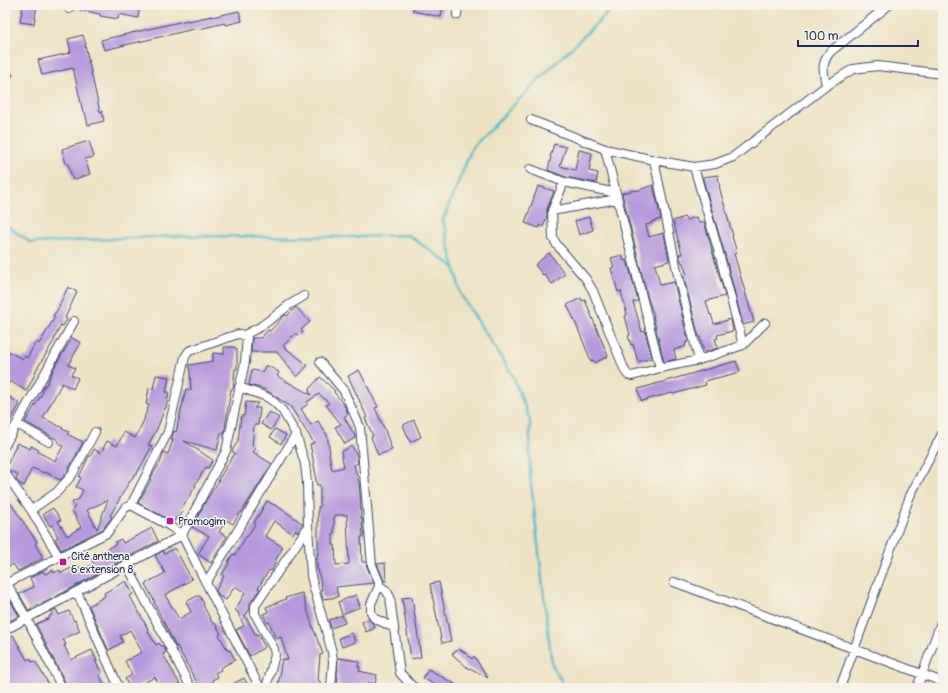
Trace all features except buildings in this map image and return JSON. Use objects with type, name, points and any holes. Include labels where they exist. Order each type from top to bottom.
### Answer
[{"type":"street","points":[[457,15],[458,5]]},
{"type":"street","points":[[826,86],[823,66],[825,59],[830,52],[889,5]]},
{"type":"street","points":[[531,120],[605,149],[694,167],[715,164],[733,157],[826,86],[853,68],[878,66],[943,74]]},
{"type":"street","points":[[605,149],[660,368]]},
{"type":"street","points":[[654,160],[679,280],[699,360]]},
{"type":"street","points":[[694,167],[719,253],[743,345]]},
{"type":"street","points":[[530,169],[564,182],[616,196]]},
{"type":"street","points":[[564,182],[552,211],[553,238],[557,245],[586,279],[593,291],[625,371],[628,375],[632,376],[660,368],[699,360],[743,345],[765,323]]},
{"type":"street","points":[[552,211],[616,196]]},
{"type":"street","points":[[62,688],[27,619],[6,582],[107,533],[125,508],[132,505],[168,432],[185,357],[189,351],[238,334],[244,335],[260,327],[289,305],[304,296]]},
{"type":"street","points":[[5,445],[74,321]]},
{"type":"street","points":[[5,630],[182,535],[226,451],[245,362],[247,337],[244,335]]},
{"type":"street","points":[[320,362],[344,391],[360,427],[372,564],[379,582],[379,586],[371,604],[371,612],[374,618],[394,628]]},
{"type":"street","points":[[239,387],[267,397],[274,402],[282,410],[296,434],[305,464],[307,482],[311,576],[332,652],[333,662],[331,688]]},
{"type":"street","points":[[17,424],[49,442]]},
{"type":"street","points":[[31,510],[57,492],[72,475],[95,432]]},
{"type":"street","points":[[840,688],[910,496],[943,432]]},
{"type":"street","points":[[206,583],[296,434]]},
{"type":"street","points":[[5,473],[31,510],[59,557]]},
{"type":"street","points":[[132,505],[168,525],[182,535],[260,688]]},
{"type":"street","points":[[266,688],[275,654],[274,649],[255,614],[255,606],[308,527]]},
{"type":"street","points":[[127,565],[191,688]]},
{"type":"street","points":[[674,582],[943,682]]},
{"type":"street","points":[[379,586],[384,588],[390,597],[400,673],[412,686],[416,688]]},
{"type":"street","points":[[77,592],[119,688]]},
{"type":"street","points":[[917,688],[943,616]]},
{"type":"waterway","points":[[567,688],[552,665],[530,475],[530,420],[513,376],[461,295],[443,220],[472,148],[539,79],[616,5]]},
{"type":"waterway","points":[[5,224],[31,243],[173,236],[356,237],[408,235],[454,267]]},
{"type":"place","name":"Promogim","points":[[170,521]]},
{"type":"place","name":"Cité anthena 6 extension 8","points":[[63,562]]}]
